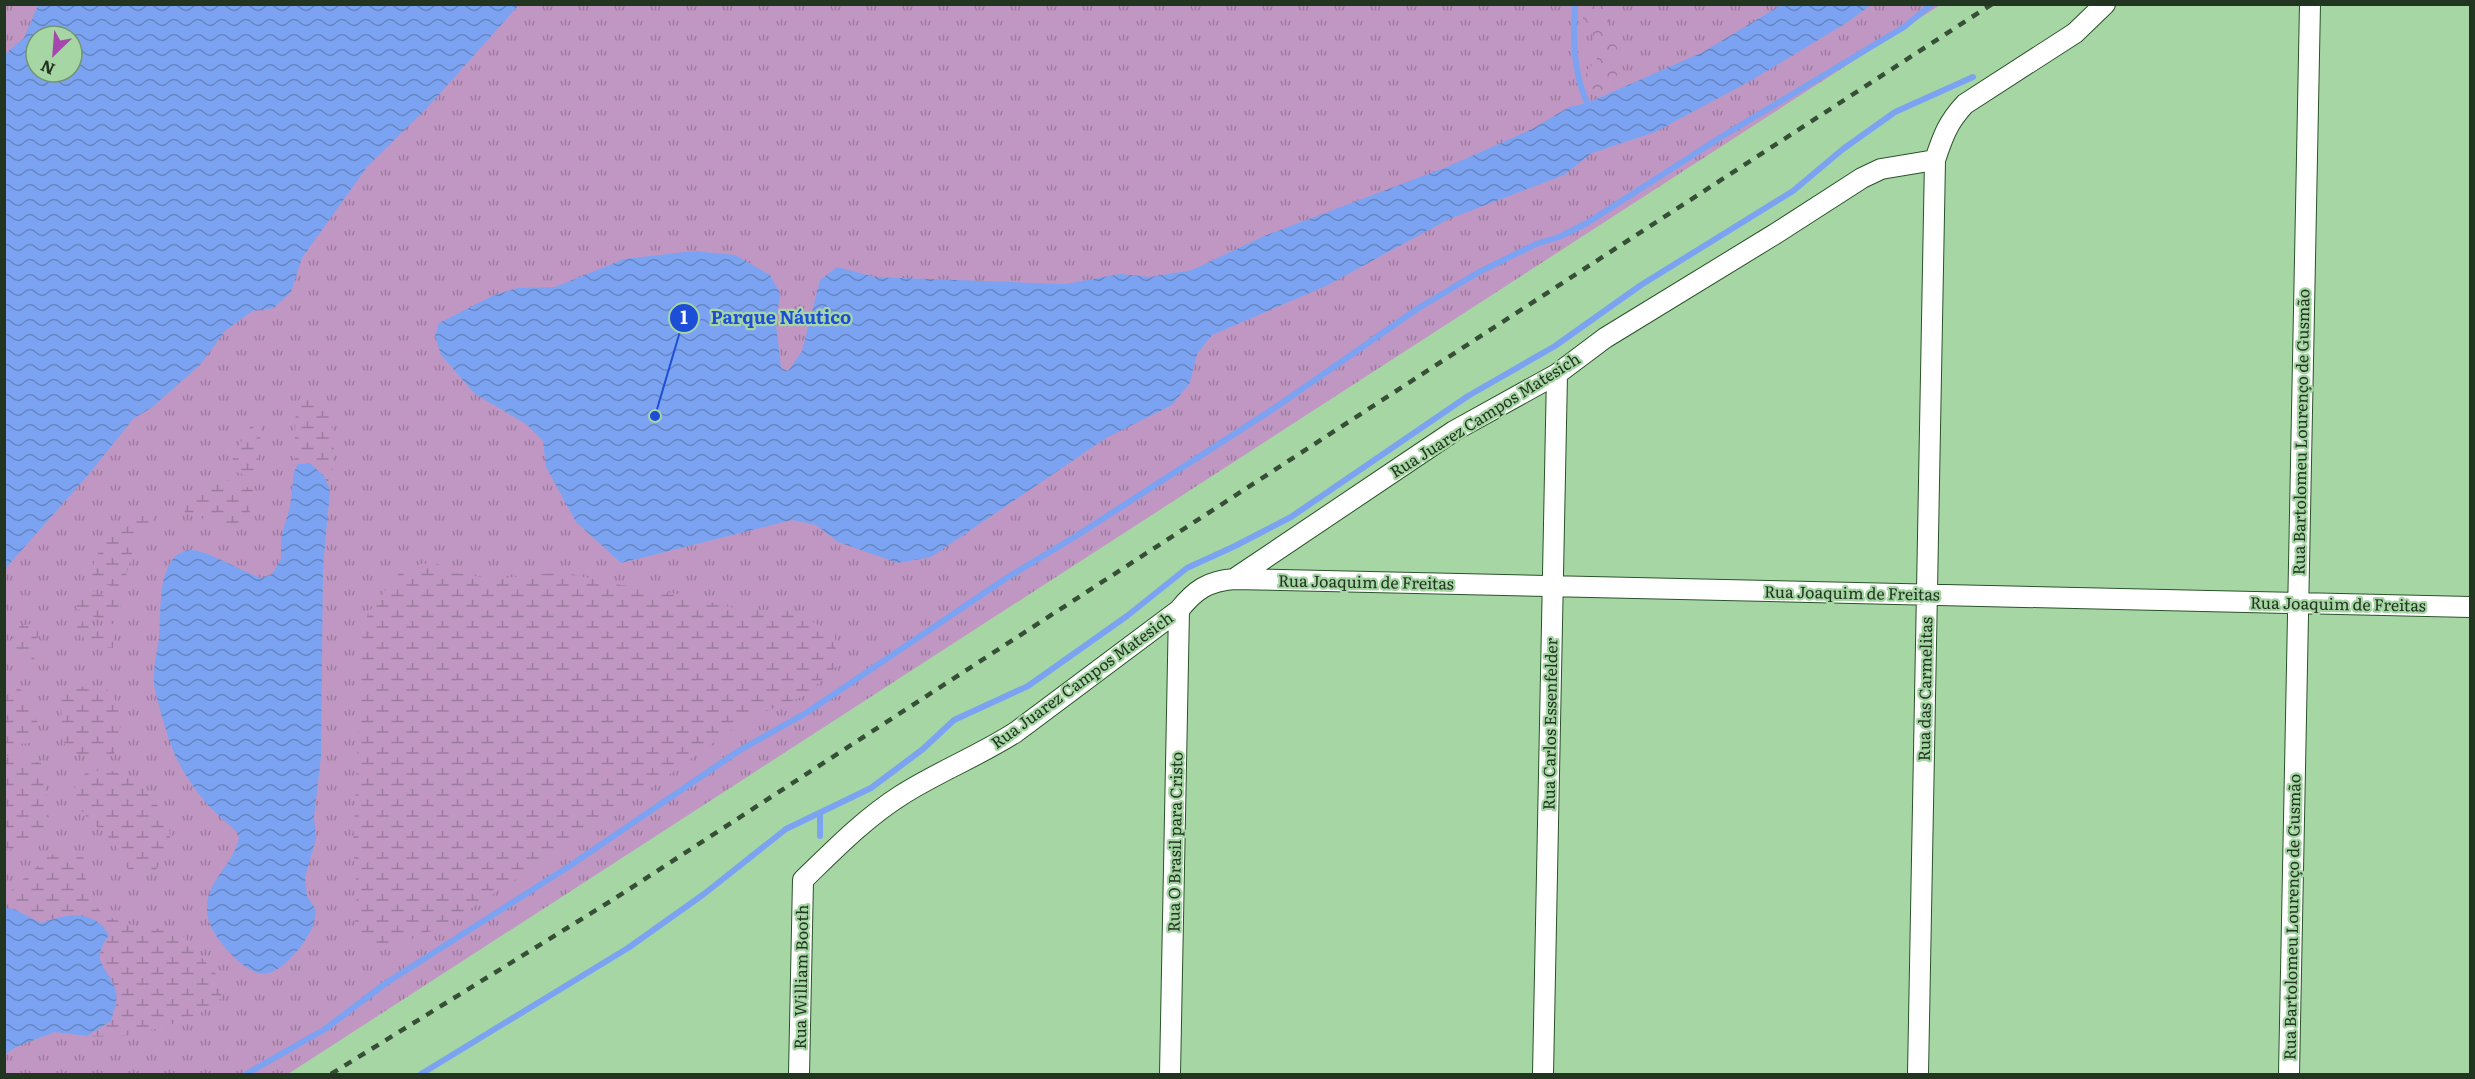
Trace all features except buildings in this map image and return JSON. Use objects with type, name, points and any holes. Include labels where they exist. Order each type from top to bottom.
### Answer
[{"type":"street","points":[[1935,160],[1951,119],[1965,104],[2075,33],[2105,4]]},
{"type":"street","name":"Rua Bartolomeu Lourenço de Gusmão","points":[[2289,1074],[2310,4]]},
{"type":"street","name":"Rua Juarez Campos Matesich","points":[[803,880],[850,835],[900,796],[1016,732],[1179,610],[1200,588],[1211,582],[1234,579],[1454,431],[1557,374],[1605,338],[1862,178],[1881,169],[1935,160]]},
{"type":"street","name":"Rua das Carmelitas","points":[[1918,1074],[1935,160]]},
{"type":"street","name":"Rua Carlos Essenfelder","points":[[1543,1074],[1557,374]]},
{"type":"street","name":"Rua Joaquim de Freitas","points":[[1234,579],[2470,607]]},
{"type":"street","name":"Rua O Brasil para Cristo","points":[[1170,1074],[1179,610]]},
{"type":"street","name":"Rua William Booth","points":[[799,1074],[803,880]]},
{"type":"green space","points":[[5,5],[1940,5],[288,1074],[5,1074]]},
{"type":"green space","points":[[1583,5],[1628,5],[1610,15],[1609,31],[1618,51],[1618,68],[1614,85],[1598,91],[1584,85],[1587,70],[1597,60],[1593,34],[1583,22]]},
{"type":"green space","points":[[301,396],[315,399],[325,407],[330,419],[334,448],[330,490],[324,476],[298,464],[294,472],[296,405]]},
{"type":"green space","points":[[254,421],[261,422],[260,443],[257,466],[250,477],[228,469]]},
{"type":"green space","points":[[215,478],[239,483],[253,490],[253,504],[244,527],[237,529],[185,513],[183,504]]},
{"type":"green space","points":[[149,509],[154,518],[135,543],[123,586],[113,587],[93,579],[95,561],[99,551],[119,523],[134,512]]},
{"type":"green space","points":[[436,563],[455,573],[494,579],[563,572],[609,583],[678,594],[738,609],[796,611],[835,636],[837,666],[804,696],[745,720],[596,827],[444,926],[386,949],[374,948],[354,936],[357,891],[353,846],[363,635],[368,613],[399,573],[419,564]]},
{"type":"green space","points":[[82,587],[118,601],[121,608],[117,621],[111,625],[76,608]]},
{"type":"green space","points":[[79,620],[113,634],[113,648],[93,643],[76,632]]},
{"type":"green space","points":[[31,624],[39,629],[34,660],[20,661],[12,657],[11,640],[20,626]]},
{"type":"green space","points":[[87,686],[106,689],[116,703],[120,732],[118,746],[112,756],[76,754],[66,749],[62,734],[61,695],[68,689]]},
{"type":"green space","points":[[18,687],[34,709],[37,736],[30,743],[5,745],[5,704],[10,688]]},
{"type":"green space","points":[[5,756],[17,756],[41,763],[48,806],[47,827],[43,835],[30,845],[8,850],[4,847]]},
{"type":"green space","points":[[89,771],[126,774],[148,793],[158,806],[168,825],[170,843],[167,852],[153,873],[135,872],[126,867],[115,845],[81,810],[75,792],[76,780]]},
{"type":"green space","points":[[71,851],[84,858],[88,892],[95,906],[104,914],[127,924],[177,929],[222,981],[221,998],[201,1012],[156,1029],[116,1037],[87,1036],[111,1021],[115,1006],[116,992],[100,958],[103,944],[109,935],[103,927],[87,917],[60,917],[41,923],[14,909],[5,908],[4,897],[50,855]]},
{"type":"water","points":[[38,5],[519,5],[426,109],[367,167],[302,258],[291,292],[274,308],[252,311],[225,331],[200,365],[151,408],[133,419],[89,474],[5,569],[5,54],[24,38],[24,84],[84,84],[84,24],[30,24]]},
{"type":"water","points":[[1781,5],[1871,5],[1846,23],[1752,80],[1655,132],[1592,153],[1564,175],[1449,219],[1326,286],[1212,335],[1197,354],[1190,383],[1172,405],[1106,438],[931,557],[898,563],[838,542],[816,525],[792,520],[621,563],[576,522],[546,467],[543,441],[526,424],[475,394],[441,355],[435,336],[439,323],[494,295],[517,288],[555,287],[624,259],[694,251],[735,255],[770,275],[780,293],[776,324],[781,368],[788,371],[802,351],[820,280],[837,267],[875,277],[1065,284],[1120,274],[1150,277],[1192,270],[1264,236],[1449,166],[1532,129],[1569,107],[1587,103],[1703,52]]},
{"type":"water","points":[[298,464],[311,464],[324,476],[330,490],[323,568],[321,757],[314,817],[316,839],[305,877],[307,896],[316,910],[311,930],[298,950],[281,967],[264,974],[247,968],[237,960],[220,941],[209,923],[207,905],[209,894],[232,856],[239,835],[204,800],[174,753],[160,708],[154,683],[154,671],[159,638],[162,586],[171,562],[179,554],[190,550],[214,557],[261,578],[272,574],[281,559],[281,537],[290,507],[294,472]]},
{"type":"water","points":[[4,908],[14,909],[41,923],[60,917],[78,916],[95,920],[103,926],[109,935],[100,952],[100,959],[116,992],[111,1021],[87,1036],[55,1032],[18,1046],[5,1054]]},
{"type":"waterway","points":[[1575,4],[1575,55],[1579,79],[1587,103]]},
{"type":"waterway","points":[[246,1074],[325,1029],[386,983],[568,867],[740,750],[806,713],[1005,579],[1276,407],[1417,309],[1479,272],[1536,244],[1559,237],[1587,223],[1721,137],[1904,27],[1932,4]]},
{"type":"waterway","points":[[421,1074],[628,948],[704,894],[786,829],[871,788],[923,749],[954,720],[1028,686],[1127,616],[1187,568],[1291,517],[1468,396],[1555,346],[1641,285],[1793,191],[1843,149],[1895,112],[1973,77]]},
{"type":"waterway","points":[[820,815],[820,836]]},
{"type":"railway","points":[[331,1074],[614,899],[1992,4]]},
{"type":"place","name":"Parque Náutico","points":[[655,416]]}]
